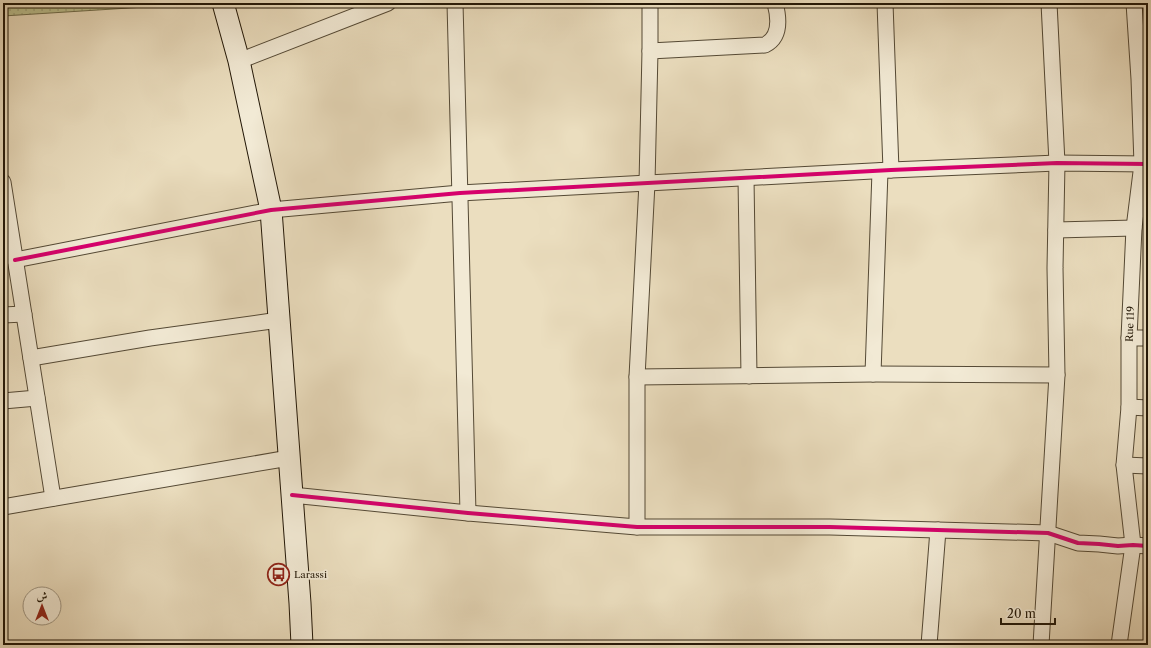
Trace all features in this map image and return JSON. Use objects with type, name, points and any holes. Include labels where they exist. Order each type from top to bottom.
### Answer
[{"type":"street","points":[[223,3],[239,61],[270,210],[302,645]]},
{"type":"street","points":[[239,61],[388,3]]},
{"type":"street","points":[[455,3],[468,513]]},
{"type":"street","points":[[637,527],[637,377],[647,184],[650,3]]},
{"type":"street","points":[[650,51],[765,45],[771,43],[777,30],[778,15],[776,3]]},
{"type":"street","points":[[874,374],[886,170],[885,3]]},
{"type":"street","points":[[1041,645],[1057,375],[1057,164],[1049,3]]},
{"type":"street","name":"Rue 119","points":[[1119,645],[1133,545],[1124,465],[1129,408],[1129,338],[1141,246],[1134,228],[1145,164],[1144,79],[1134,3]]},
{"type":"street","points":[[15,260],[270,210],[460,193],[886,170],[1057,164],[1145,164]]},
{"type":"street","points":[[746,178],[749,376]]},
{"type":"street","points":[[3,187],[53,498]]},
{"type":"street","points":[[1056,230],[1134,228]]},
{"type":"street","points":[[3,315],[24,314]]},
{"type":"street","points":[[31,358],[150,338],[279,320]]},
{"type":"street","points":[[1129,338],[1148,338]]},
{"type":"street","points":[[637,377],[874,374],[1057,375]]},
{"type":"street","points":[[3,401],[38,398]]},
{"type":"street","points":[[1129,408],[1148,408]]},
{"type":"street","points":[[3,507],[289,458]]},
{"type":"street","points":[[1124,465],[1148,466]]},
{"type":"street","points":[[292,495],[468,513],[637,527],[830,527],[1048,533],[1078,543],[1118,546],[1148,546]]},
{"type":"street","points":[[929,645],[938,530]]},
{"type":"green space","points":[[3,3],[192,3],[192,4],[3,16]]},
{"type":"building","points":[[1137,4],[1148,4],[1148,36],[1143,36]]},
{"type":"building","points":[[1143,36],[1148,36],[1148,66],[1144,67]]},
{"type":"cycle path","points":[[15,260],[271,210],[460,193],[891,170],[1057,163],[1148,164]]},
{"type":"cycle path","points":[[292,495],[468,513],[637,527],[830,527],[1048,533],[1078,543],[1118,546],[1148,546]]},
{"type":"place","name":"Larassi","points":[[279,574]]}]
